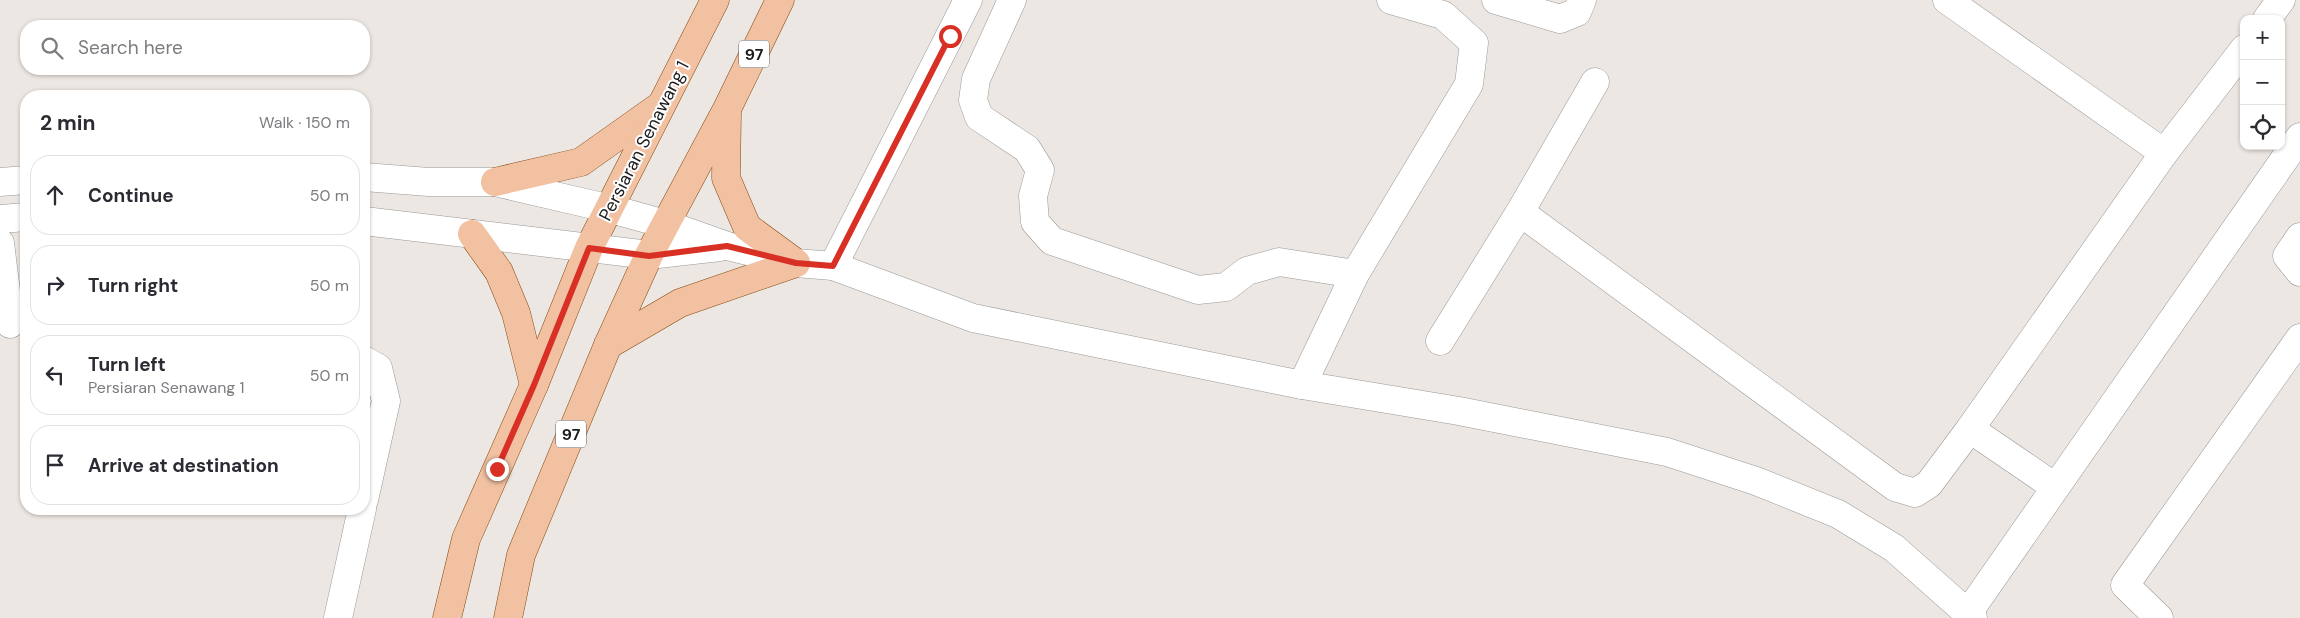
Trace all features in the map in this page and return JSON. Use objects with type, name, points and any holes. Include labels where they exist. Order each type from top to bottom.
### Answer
[{"type":"main road","name":"Persiaran Senawang 1","points":[[447,618],[466,539],[534,385],[589,248],[611,209],[715,0]]},
{"type":"main road","name":"97","points":[[508,618],[521,555],[608,345],[649,256],[727,109],[780,0]]},
{"type":"main road","points":[[495,182],[581,162],[664,103]]},
{"type":"main road","points":[[727,109],[726,178],[747,227],[796,263]]},
{"type":"main road","points":[[472,234],[499,272],[516,313],[534,385]]},
{"type":"main road","points":[[608,345],[680,303],[796,263]]},
{"type":"street","points":[[833,266],[968,0]]},
{"type":"street","points":[[1012,0],[976,79],[973,100],[979,117],[1027,149],[1040,170],[1033,196],[1035,222],[1052,241],[1198,290],[1226,287],[1247,271],[1279,262],[1356,274]]},
{"type":"street","points":[[1302,385],[1356,274],[1469,84],[1474,43],[1443,15],[1391,0]]},
{"type":"street","points":[[1496,0],[1560,18],[1577,12],[1582,0]]},
{"type":"street","points":[[1947,0],[2164,153]]},
{"type":"street","points":[[2270,15],[2281,0]]},
{"type":"street","points":[[1520,212],[1895,488],[1915,493],[1929,484],[1970,429],[2164,153],[2240,54]]},
{"type":"street","points":[[1440,341],[1520,212],[1595,82]]},
{"type":"street","points":[[370,177],[429,182],[495,182],[611,209],[665,224],[727,246],[796,263],[833,266],[973,318],[1302,385],[1459,411],[1667,452],[1756,481],[1838,514],[1894,548],[1970,616],[2054,487],[2300,137]]},
{"type":"street","points":[[0,182],[20,180]]},
{"type":"street","points":[[0,219],[20,217]]},
{"type":"street","points":[[370,222],[649,256],[727,246]]},
{"type":"street","points":[[2300,237],[2287,256],[2300,272]]},
{"type":"street","points":[[0,243],[12,325]]},
{"type":"street","points":[[2159,618],[2125,585],[2300,338]]},
{"type":"street","points":[[370,363],[378,368],[386,401],[370,473]]},
{"type":"street","points":[[1970,429],[2054,487]]},
{"type":"street","points":[[338,618],[361,515]]},
{"type":"route","points":[[497,469],[534,385],[589,248],[649,256],[727,246],[796,263],[815,263],[833,266],[950,36]]}]
